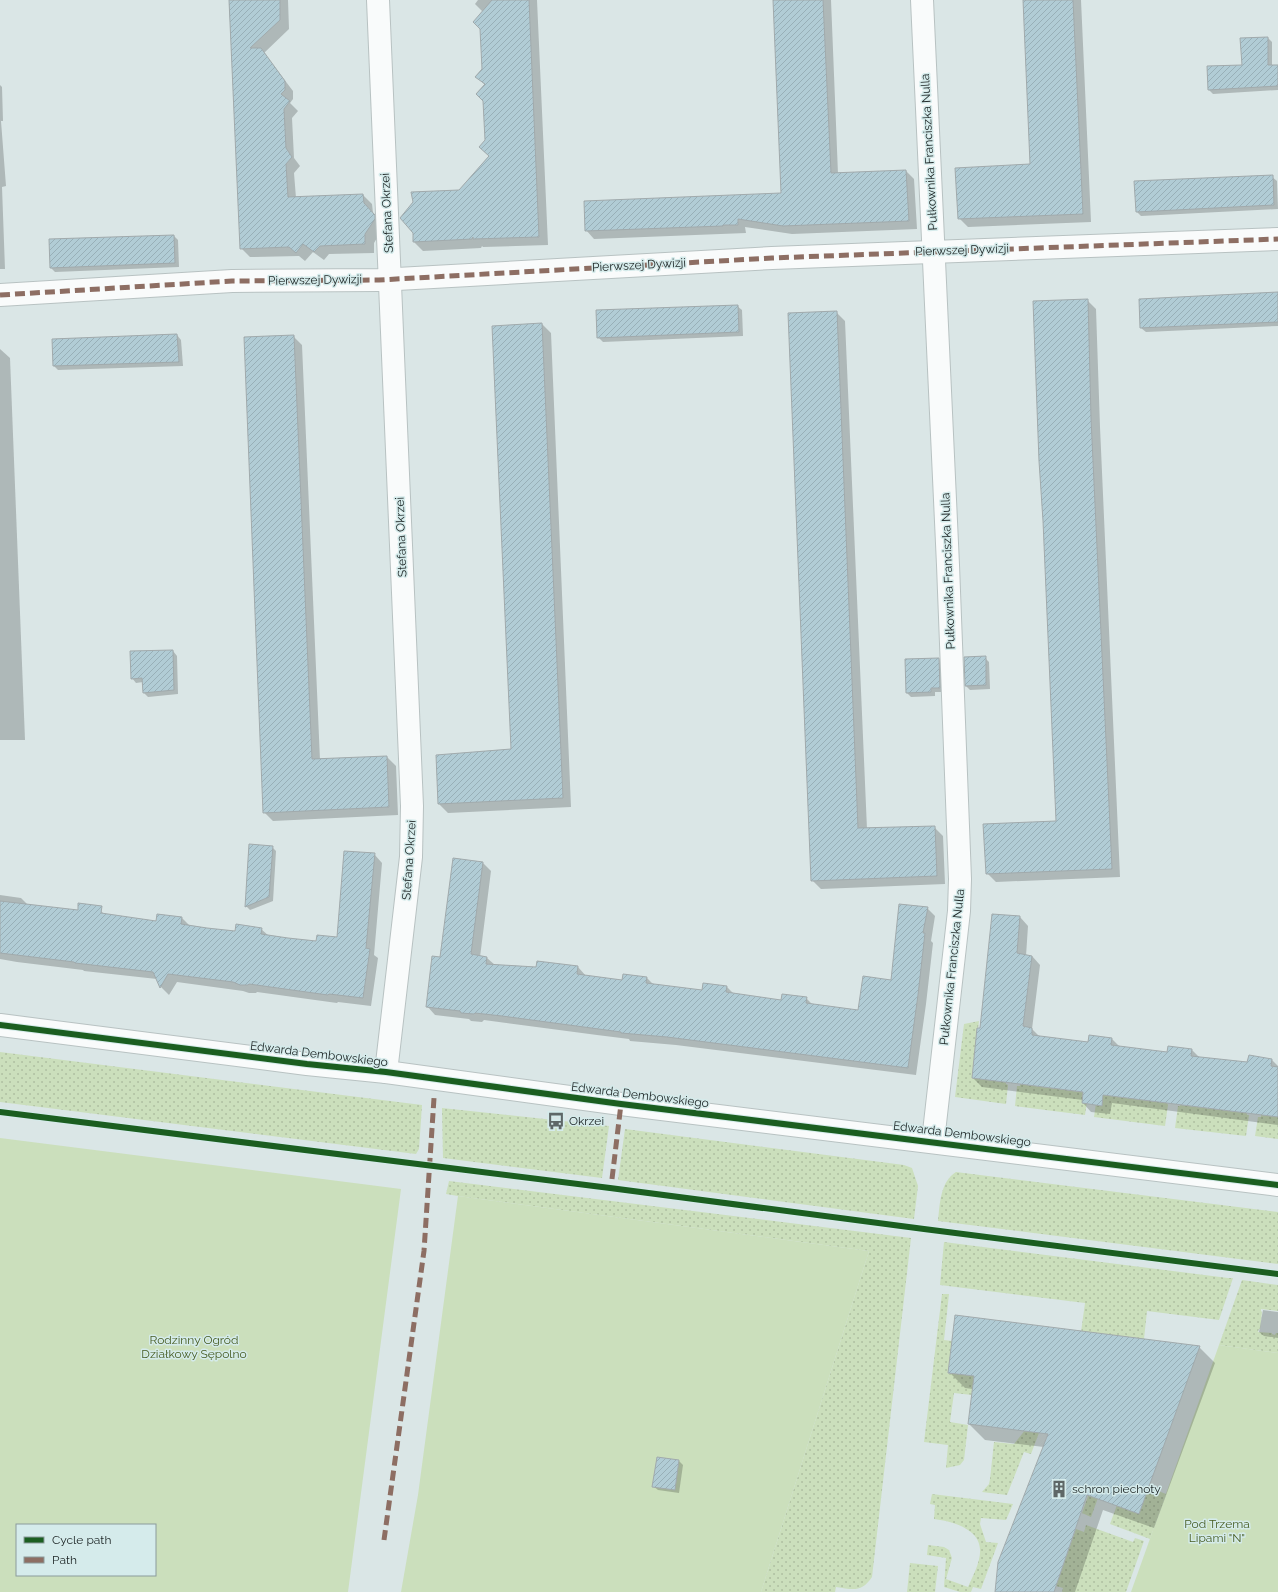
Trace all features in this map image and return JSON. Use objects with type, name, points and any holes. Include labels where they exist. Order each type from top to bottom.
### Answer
[{"type":"street","name":"Stefana Okrzei","points":[[378,0],[412,832],[411,857],[386,1072]]},
{"type":"street","name":"Pułkownika Franciszka Nulla","points":[[922,0],[948,565],[960,880],[959,911],[933,1141]]},
{"type":"street","name":"Pierwszej Dywizji","points":[[0,296],[232,281],[390,279],[772,258],[1278,239]]},
{"type":"street","name":"Edwarda Dembowskiego","points":[[0,1025],[307,1064],[386,1072],[614,1103],[933,1141],[1278,1185]]},
{"type":"green space","points":[[979,1021],[972,1078],[1006,1082],[1008,1085],[1006,1104],[955,1097],[964,1024]]},
{"type":"green space","points":[[0,1052],[422,1105],[419,1149],[416,1154],[0,1102]]},
{"type":"green space","points":[[1020,1084],[1087,1093],[1085,1115],[1015,1106],[1017,1086],[1020,1086]]},
{"type":"green space","points":[[1100,1094],[1167,1103],[1165,1126],[1094,1117],[1097,1096]]},
{"type":"green space","points":[[1178,1106],[1247,1113],[1247,1115],[1249,1115],[1246,1136],[1175,1128]]},
{"type":"green space","points":[[442,1108],[609,1126],[602,1178],[443,1158]]},
{"type":"green space","points":[[1261,1115],[1278,1117],[1278,1139],[1255,1136],[1258,1117],[1261,1117]]},
{"type":"green space","points":[[625,1129],[904,1165],[912,1168],[918,1186],[914,1219],[618,1180]]},
{"type":"green space","name":"Rodzinny Ogród Działkowy Sępolno","points":[[0,1138],[401,1189],[348,1592],[0,1592]]},
{"type":"green space","points":[[956,1172],[1278,1212],[1278,1264],[938,1221],[940,1201],[944,1187],[951,1176]]},
{"type":"green space","points":[[449,1181],[911,1238],[872,1577],[868,1582],[861,1588],[857,1589],[836,1587],[835,1592],[761,1592],[869,1251],[446,1194]]},
{"type":"green space","points":[[458,1196],[869,1251],[761,1592],[401,1592],[418,1495]]},
{"type":"green space","points":[[944,1242],[1233,1278],[1219,1320],[1147,1311],[1144,1339],[1081,1332],[1085,1303],[940,1285]]},
{"type":"green space","points":[[1242,1280],[1278,1285],[1278,1311],[1261,1309],[1260,1329],[1258,1332],[1272,1333],[1275,1335],[1278,1333],[1278,1353],[1219,1345]]},
{"type":"green space","points":[[942,1294],[949,1294],[944,1340],[952,1341],[948,1373],[974,1376],[972,1395],[954,1393],[950,1422],[968,1425],[964,1460],[960,1465],[946,1468],[948,1445],[924,1442]]},
{"type":"green space","name":"Pod Trzema Lipami \"N\"","points":[[1219,1345],[1278,1353],[1278,1592],[1131,1592]]},
{"type":"green space","points":[[1051,1401],[1031,1454],[1024,1452],[1007,1495],[982,1492],[989,1484],[994,1442],[1014,1444]]},
{"type":"green space","points":[[1114,1454],[1091,1517],[1082,1513],[1099,1465]]},
{"type":"green space","points":[[1148,1487],[1166,1494],[1150,1539],[1110,1524],[1117,1505]]},
{"type":"green space","points":[[932,1494],[1013,1504],[1006,1520],[981,1518],[980,1524],[986,1542],[998,1543],[981,1589],[973,1587],[971,1592],[960,1592],[944,1587],[946,1558],[927,1555],[928,1545],[944,1547],[949,1550],[952,1558],[946,1579],[968,1587],[980,1554],[978,1542],[975,1536],[969,1531],[955,1524],[934,1519],[935,1505],[930,1504]]},
{"type":"green space","points":[[1086,1525],[1133,1542],[1135,1538],[1144,1541],[1126,1592],[1062,1592],[1063,1588],[1056,1586],[1076,1529],[1084,1532]]},
{"type":"green space","points":[[910,1563],[938,1566],[935,1592],[907,1592]]},
{"type":"building","points":[[229,0],[280,0],[280,20],[250,48],[261,48],[285,81],[285,90],[281,94],[290,101],[284,109],[286,148],[292,157],[286,164],[288,197],[363,194],[364,203],[375,215],[375,219],[365,234],[365,244],[320,246],[314,252],[303,244],[296,253],[289,247],[240,249]]},
{"type":"building","points":[[492,0],[529,0],[539,237],[473,239],[473,237],[472,239],[413,242],[413,233],[400,218],[413,202],[411,192],[459,190],[489,156],[479,147],[485,140],[483,101],[476,94],[485,84],[475,77],[482,69],[480,29],[473,22]]},
{"type":"building","points":[[773,0],[823,0],[831,173],[906,170],[909,221],[783,226],[738,219],[738,225],[585,231],[584,201],[781,193]]},
{"type":"building","points":[[1023,0],[1073,0],[1083,214],[958,219],[955,168],[1030,164]]},
{"type":"building","points":[[1268,37],[1268,65],[1278,65],[1278,86],[1208,90],[1207,66],[1242,65],[1240,38]]},
{"type":"building","points":[[1273,175],[1274,205],[1136,212],[1134,181]]},
{"type":"building","points":[[174,235],[175,263],[50,268],[49,239]]},
{"type":"building","points":[[1278,292],[1278,322],[1140,328],[1139,299]]},
{"type":"building","points":[[1088,299],[1091,418],[1112,869],[986,874],[983,824],[1056,821],[1033,301]]},
{"type":"building","points":[[738,305],[739,332],[597,338],[596,310]]},
{"type":"building","points":[[837,311],[858,828],[935,826],[937,876],[811,881],[788,313]]},
{"type":"building","points":[[542,323],[563,798],[438,804],[436,755],[511,749],[492,326]]},
{"type":"building","points":[[177,334],[179,362],[53,366],[52,339]]},
{"type":"building","points":[[294,335],[312,759],[387,756],[389,807],[263,813],[244,337]]},
{"type":"building","points":[[173,650],[174,690],[143,693],[142,678],[131,679],[130,651]]},
{"type":"building","points":[[986,656],[986,685],[965,686],[964,657]]},
{"type":"building","points":[[939,658],[940,688],[931,688],[931,692],[906,693],[905,659]]},
{"type":"building","points":[[249,844],[273,846],[269,897],[245,907]]},
{"type":"building","points":[[344,851],[375,853],[366,948],[370,949],[363,998],[328,995],[249,984],[240,985],[233,982],[168,974],[160,988],[153,972],[0,953],[0,901],[78,910],[78,903],[102,906],[101,913],[156,921],[157,914],[182,917],[181,924],[207,928],[235,931],[236,924],[262,928],[261,934],[288,938],[316,941],[317,935],[337,937]]},
{"type":"building","points":[[453,858],[483,862],[471,954],[487,957],[486,964],[536,967],[537,961],[578,966],[577,974],[622,980],[623,974],[647,977],[646,983],[702,990],[703,983],[727,986],[726,992],[781,1000],[782,994],[807,997],[806,1003],[858,1010],[863,976],[891,980],[899,904],[928,907],[923,933],[925,933],[908,1068],[667,1037],[621,1033],[502,1016],[461,1013],[460,1011],[426,1007],[432,956],[440,957]]},
{"type":"building","points":[[992,914],[1020,916],[1017,953],[1032,956],[1023,1026],[1032,1028],[1032,1035],[1088,1042],[1089,1035],[1112,1038],[1111,1045],[1167,1052],[1168,1046],[1192,1049],[1191,1056],[1247,1062],[1249,1055],[1272,1059],[1271,1066],[1278,1067],[1278,1117],[1103,1095],[1102,1106],[1082,1103],[1083,1092],[972,1078],[977,1028],[980,1028]]},
{"type":"building","points":[[955,1315],[1200,1346],[1139,1514],[1087,1495],[1054,1592],[995,1592],[998,1562],[1048,1434],[968,1424],[974,1376],[948,1373]]},
{"type":"building","points":[[657,1457],[679,1460],[675,1490],[652,1487]]},
{"type":"marked path","points":[[0,295],[232,281],[379,280],[772,258],[1278,239]]},
{"type":"marked path","points":[[384,1540],[424,1251],[434,1098]]},
{"type":"marked path","points":[[612,1179],[621,1104]]},
{"type":"cycle path","points":[[0,1025],[307,1064],[386,1072],[621,1104],[1278,1185]]},
{"type":"cycle path","points":[[0,1112],[610,1188],[1278,1274]]},
{"type":"place","name":"Okrzei","points":[[556,1121]]},
{"type":"place","name":"schron piechoty","points":[[1059,1489]]}]
